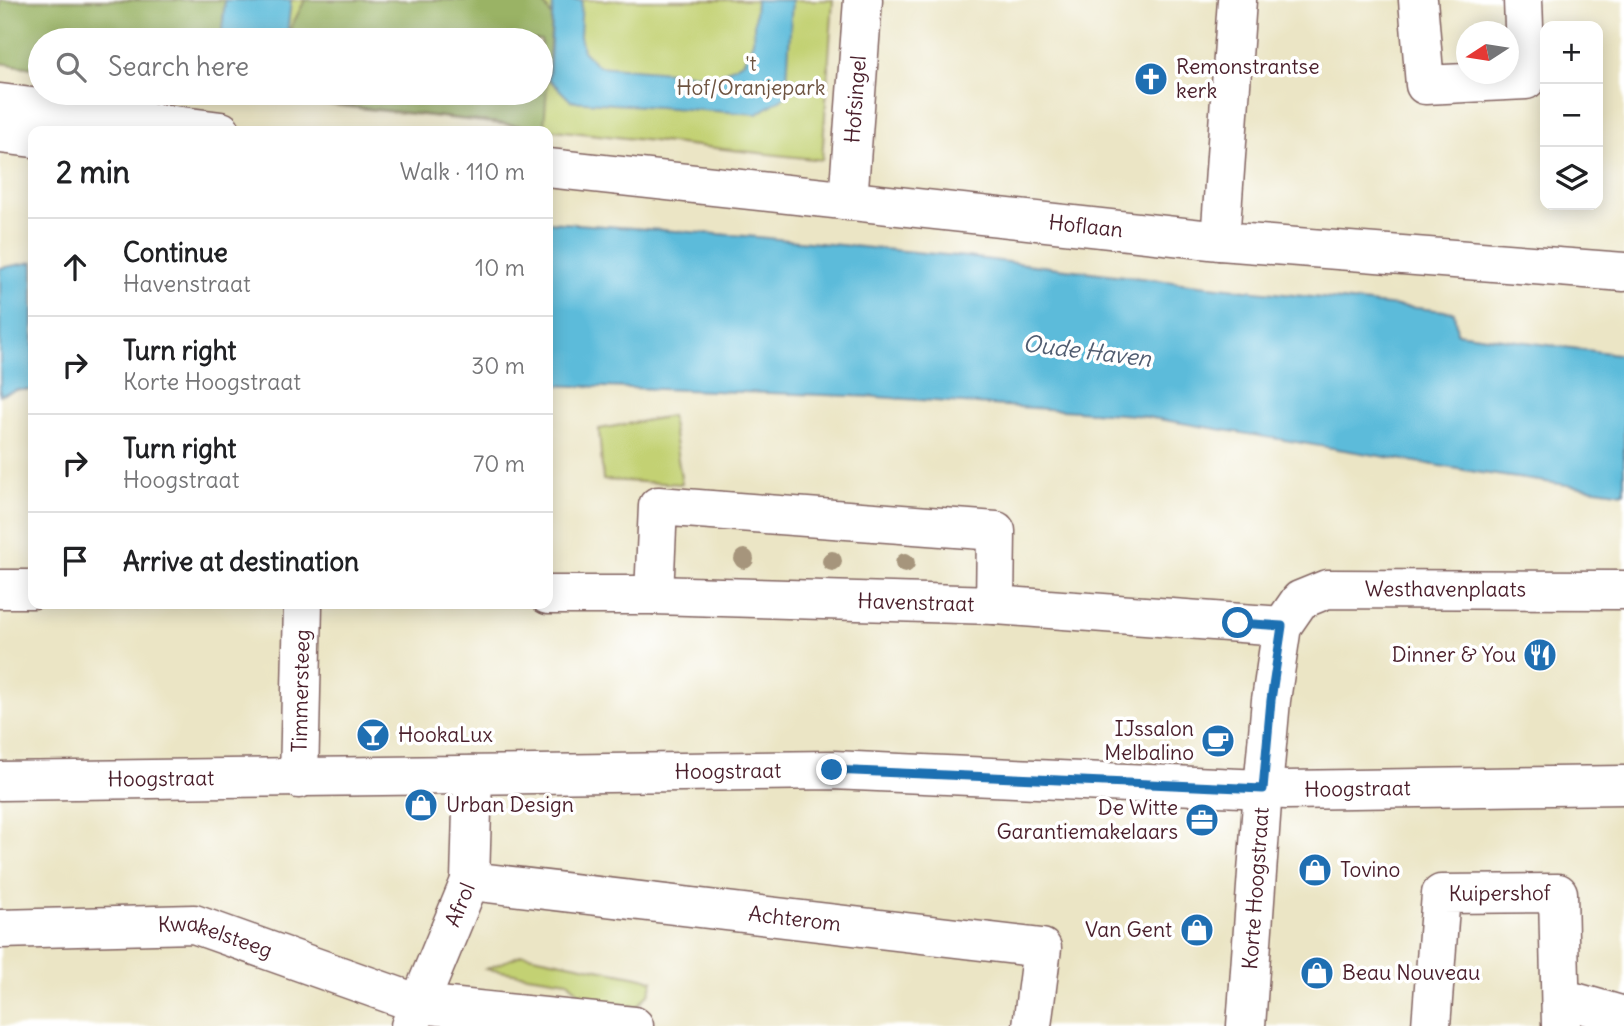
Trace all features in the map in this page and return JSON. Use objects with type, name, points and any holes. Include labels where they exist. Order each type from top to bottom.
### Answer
[{"type":"street","name":"Hofsingel","points":[[848,201],[863,0]]},
{"type":"street","points":[[1220,241],[1237,0]]},
{"type":"street","points":[[1418,0],[1425,85],[1526,80],[1523,0]]},
{"type":"street","points":[[0,103],[182,126]]},
{"type":"street","points":[[0,134],[28,137]]},
{"type":"street","name":"Hoflaan","points":[[553,168],[1220,241],[1624,272]]},
{"type":"street","points":[[654,595],[658,506],[996,531],[995,606]]},
{"type":"street","points":[[0,589],[28,589]]},
{"type":"street","name":"Westhavenplaats","points":[[1282,626],[1300,600],[1327,589],[1624,590]]},
{"type":"street","name":"Havenstraat","points":[[553,595],[654,595],[995,606],[1282,626]]},
{"type":"street","name":"Timmersteeg","points":[[299,779],[303,609]]},
{"type":"street","name":"Korte Hoogstraat","points":[[1245,1026],[1271,700],[1282,626]]},
{"type":"street","name":"Hoogstraat","points":[[0,781],[832,770],[1299,791],[1624,785]]},
{"type":"street","name":"Afrol","points":[[415,1015],[470,881],[473,775]]},
{"type":"street","name":"Achterom","points":[[470,881],[1042,948],[1032,1026]]},
{"type":"street","name":"Kuipershof","points":[[1431,1026],[1441,894],[1558,894],[1561,1012]]},
{"type":"street","name":"Kwakelsteeg","points":[[0,929],[194,924],[415,1015],[634,1026]]},
{"type":"street","points":[[1561,1012],[1618,1014]]},
{"type":"green space","name":"'t Hof/Oranjepark","points":[[0,0],[833,0],[822,160],[553,130],[553,126],[519,126],[331,105],[553,105],[553,28],[28,28],[28,67],[0,63]]},
{"type":"green space","points":[[0,0],[225,0],[222,28],[28,28],[28,67],[0,63]]},
{"type":"green space","points":[[305,0],[541,0],[552,16],[551,28],[291,28]]},
{"type":"green space","points":[[338,105],[546,105],[544,126]]},
{"type":"green space","points":[[671,416],[682,484],[603,480],[599,429]]},
{"type":"green space","points":[[523,954],[653,980],[650,992],[637,1007],[589,1003],[568,981],[486,969]]},
{"type":"water","points":[[225,0],[291,0],[288,28],[222,28]]},
{"type":"water","points":[[553,0],[582,0],[580,36],[583,51],[598,66],[717,76],[744,61],[753,41],[756,0],[792,0],[786,96],[757,114],[571,101],[553,83]]},
{"type":"water","name":"Oude Haven","points":[[553,222],[746,236],[967,257],[1454,312],[1457,333],[1624,355],[1624,493],[1482,473],[1134,415],[877,397],[553,385]]},
{"type":"water","points":[[28,263],[28,390],[0,395],[0,268]]},
{"type":"place","name":"Remonstrantse kerk","points":[[1151,79]]},
{"type":"place","name":"Dinner & You","points":[[1540,655]]},
{"type":"place","name":"HookaLux","points":[[373,735]]},
{"type":"place","name":"IJssalon Melbalino","points":[[1218,741]]},
{"type":"place","name":"Urban Design","points":[[421,805]]},
{"type":"place","name":"De Witte Garantiemakelaars","points":[[1202,820]]},
{"type":"place","name":"Tovino","points":[[1315,870]]},
{"type":"place","name":"Van Gent","points":[[1197,930]]},
{"type":"place","name":"Beau Nouveau","points":[[1317,973]]},
{"type":"route","points":[[832,770],[1263,789],[1271,700],[1282,626],[1238,623]]}]
